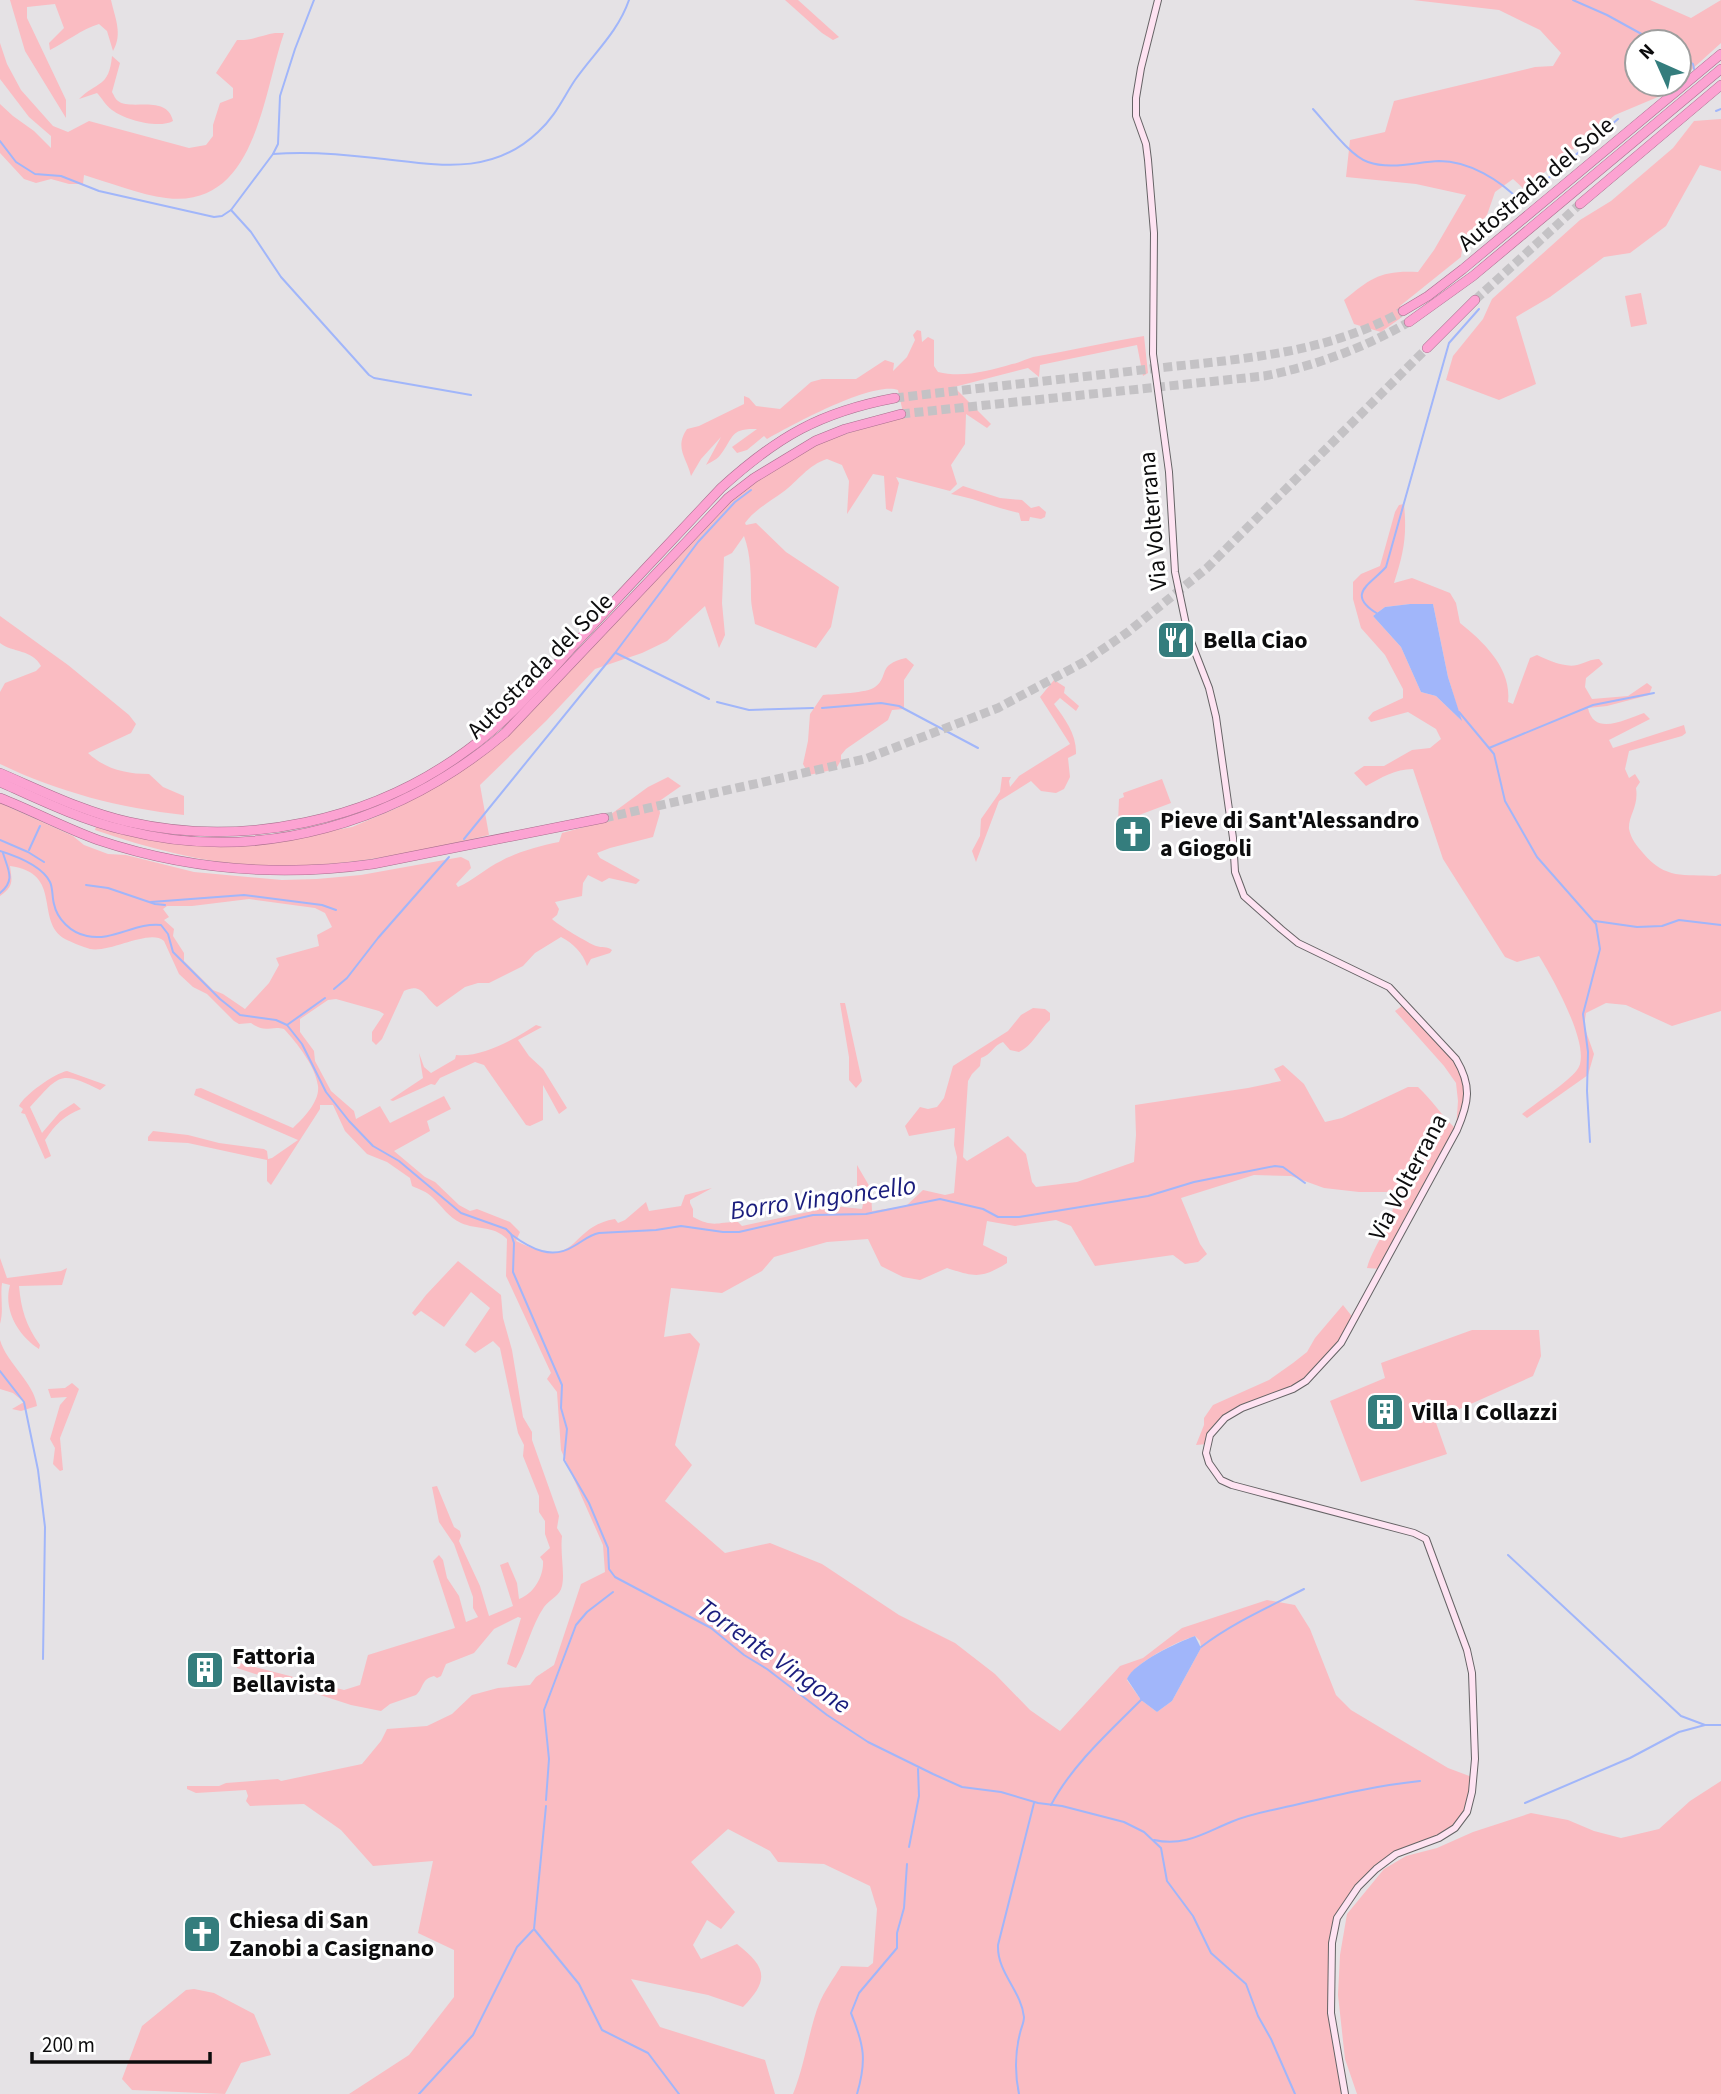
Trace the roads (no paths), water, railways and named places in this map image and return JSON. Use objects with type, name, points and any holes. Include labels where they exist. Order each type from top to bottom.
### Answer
[{"type":"highway","name":"Autostrada del Sole","points":[[1403,311],[1463,269],[1721,54]]},
{"type":"highway","name":"Autostrada del Sole","points":[[1409,322],[1472,276],[1721,69]]},
{"type":"highway","name":"Autostrada del Sole","points":[[1580,204],[1721,85]]},
{"type":"highway","points":[[1427,348],[1475,300]]},
{"type":"highway","name":"Autostrada del Sole","points":[[0,773],[99,814],[155,828],[196,832],[261,830],[306,822],[348,811],[387,796],[459,756],[509,715],[721,488],[745,466],[779,440],[818,419],[855,405],[895,398]]},
{"type":"highway","name":"Autostrada del Sole","points":[[0,782],[96,822],[154,837],[195,842],[269,840],[311,833],[390,807],[447,777],[478,757],[505,733],[707,519],[754,478],[815,441],[845,429],[901,414]]},
{"type":"highway","points":[[0,797],[95,838],[150,855],[204,866],[287,872],[373,864],[604,818]]},
{"type":"main road","name":"Via Volterrana","points":[[1157,2],[1136,98],[1136,116],[1146,144],[1154,233],[1153,354],[1169,472],[1175,572],[1188,634],[1209,688],[1216,717],[1233,838],[1235,873],[1244,896],[1298,943],[1389,987],[1457,1059],[1468,1085],[1467,1101],[1457,1130],[1341,1343],[1317,1370],[1299,1385],[1225,1418],[1210,1435],[1206,1453],[1214,1473],[1232,1485],[1414,1533],[1426,1539],[1467,1650],[1472,1673],[1475,1759],[1467,1812],[1455,1828],[1439,1838],[1396,1854],[1376,1869],[1358,1887],[1337,1918],[1332,1943],[1331,2013],[1345,2094]]},
{"type":"water","points":[[1433,604],[1448,677],[1462,721],[1436,696],[1421,692],[1401,647],[1373,616],[1385,607]]},
{"type":"water","points":[[1195,1636],[1201,1648],[1172,1701],[1157,1712],[1141,1700],[1127,1679],[1147,1660]]},
{"type":"waterway","points":[[0,141],[16,162],[35,174],[61,176],[99,191],[214,217],[222,216],[231,210],[278,144],[280,96],[314,0]]},
{"type":"waterway","points":[[273,154],[324,153],[440,165],[481,162],[501,156],[520,147],[549,120],[575,80],[612,32],[629,0]]},
{"type":"waterway","points":[[1573,0],[1631,28]]},
{"type":"waterway","points":[[1693,64],[1694,69]]},
{"type":"waterway","points":[[1313,109],[1361,159],[1385,165],[1439,161],[1461,164],[1493,179],[1520,201]]},
{"type":"waterway","points":[[1716,111],[1721,109]]},
{"type":"waterway","points":[[1467,247],[1618,119]]},
{"type":"waterway","points":[[231,210],[251,232],[281,277],[369,375],[471,395]]},
{"type":"waterway","points":[[1378,614],[1368,607],[1362,595],[1386,567],[1449,343],[1479,309]]},
{"type":"waterway","points":[[464,839],[615,653],[698,542],[735,502],[751,490]]},
{"type":"waterway","points":[[616,653],[709,699]]},
{"type":"waterway","points":[[1489,748],[1593,705],[1654,693]]},
{"type":"waterway","points":[[717,702],[749,710],[813,708]]},
{"type":"waterway","points":[[822,708],[881,703],[899,706],[978,748]]},
{"type":"waterway","points":[[1459,712],[1494,754],[1505,801],[1537,857],[1596,924],[1600,949],[1583,1014],[1588,1052],[1590,1142]]},
{"type":"waterway","points":[[29,850],[40,826]]},
{"type":"waterway","points":[[0,840],[44,862]]},
{"type":"waterway","name":"Torrente Vingone","points":[[0,851],[28,862],[46,876],[51,884],[58,915],[76,932],[96,937],[142,926],[161,925],[168,934],[173,952],[240,1015],[276,1020],[287,1025],[302,1044],[326,1092],[373,1146],[399,1161],[461,1213],[506,1229],[511,1234],[514,1243],[513,1272],[562,1385],[561,1408],[567,1429],[564,1460],[589,1503],[608,1548],[609,1569],[615,1577],[711,1628],[744,1655],[868,1742],[933,1774],[962,1787],[1001,1792],[1038,1803],[1062,1806],[1124,1822],[1144,1832],[1161,1848],[1167,1881],[1193,1916],[1211,1953],[1246,1984],[1295,2094]]},
{"type":"waterway","points":[[0,893],[9,879],[3,853]]},
{"type":"waterway","points":[[334,989],[347,978],[449,857]]},
{"type":"waterway","points":[[86,885],[108,888],[165,905]]},
{"type":"waterway","points":[[151,902],[244,895],[322,905],[336,910]]},
{"type":"waterway","points":[[1595,921],[1637,927],[1662,926],[1679,920],[1721,925]]},
{"type":"waterway","points":[[287,1025],[325,998]]},
{"type":"waterway","name":"Borro Vingoncello","points":[[512,1235],[542,1251],[558,1252],[599,1233],[681,1226],[739,1232],[813,1215],[866,1214],[940,1199],[983,1209],[998,1217],[1019,1217],[1148,1196],[1194,1182],[1275,1166],[1283,1167],[1305,1183]]},
{"type":"waterway","points":[[0,1371],[24,1402],[38,1470],[45,1527],[43,1659]]},
{"type":"waterway","points":[[1508,1555],[1681,1716],[1705,1725]]},
{"type":"waterway","points":[[1201,1647],[1238,1623],[1304,1589]]},
{"type":"waterway","points":[[546,1800],[549,1759],[544,1710],[576,1625],[587,1612],[613,1592]]},
{"type":"waterway","points":[[1051,1805],[1081,1762],[1142,1699]]},
{"type":"waterway","points":[[1525,1803],[1630,1758],[1679,1732],[1705,1725],[1721,1725]]},
{"type":"waterway","points":[[909,1847],[919,1796],[918,1769]]},
{"type":"waterway","points":[[1154,1840],[1175,1842],[1260,1813],[1366,1789],[1420,1781]]},
{"type":"waterway","points":[[1019,2094],[1016,2056],[1024,2017],[1019,1998],[1001,1964],[998,1945],[1034,1803]]},
{"type":"waterway","points":[[546,1806],[534,1929],[579,1984],[602,2030],[648,2053],[679,2094]]},
{"type":"waterway","points":[[857,2094],[863,2053],[851,2013],[859,1993],[897,1948],[897,1933],[904,1908],[907,1864]]},
{"type":"waterway","points":[[419,2094],[473,2035],[517,1947],[533,1930]]},
{"type":"tunnel","points":[[1475,300],[1580,204]]},
{"type":"tunnel","points":[[895,398],[1280,353],[1343,337],[1403,311]]},
{"type":"tunnel","points":[[901,414],[1264,376],[1339,355],[1409,322]]},
{"type":"tunnel","points":[[604,818],[865,759],[998,708],[1084,662],[1128,632],[1207,568],[1427,348]]},
{"type":"place","name":"Bella Ciao","points":[[1176,640]]},
{"type":"place","name":"Pieve di Sant'Alessandro a Giogoli","points":[[1133,834]]},
{"type":"place","name":"Villa I Collazzi","points":[[1385,1412]]},
{"type":"place","name":"Fattoria Bellavista","points":[[205,1670]]},
{"type":"place","name":"Chiesa di San Zanobi a Casignano","points":[[202,1934]]}]
